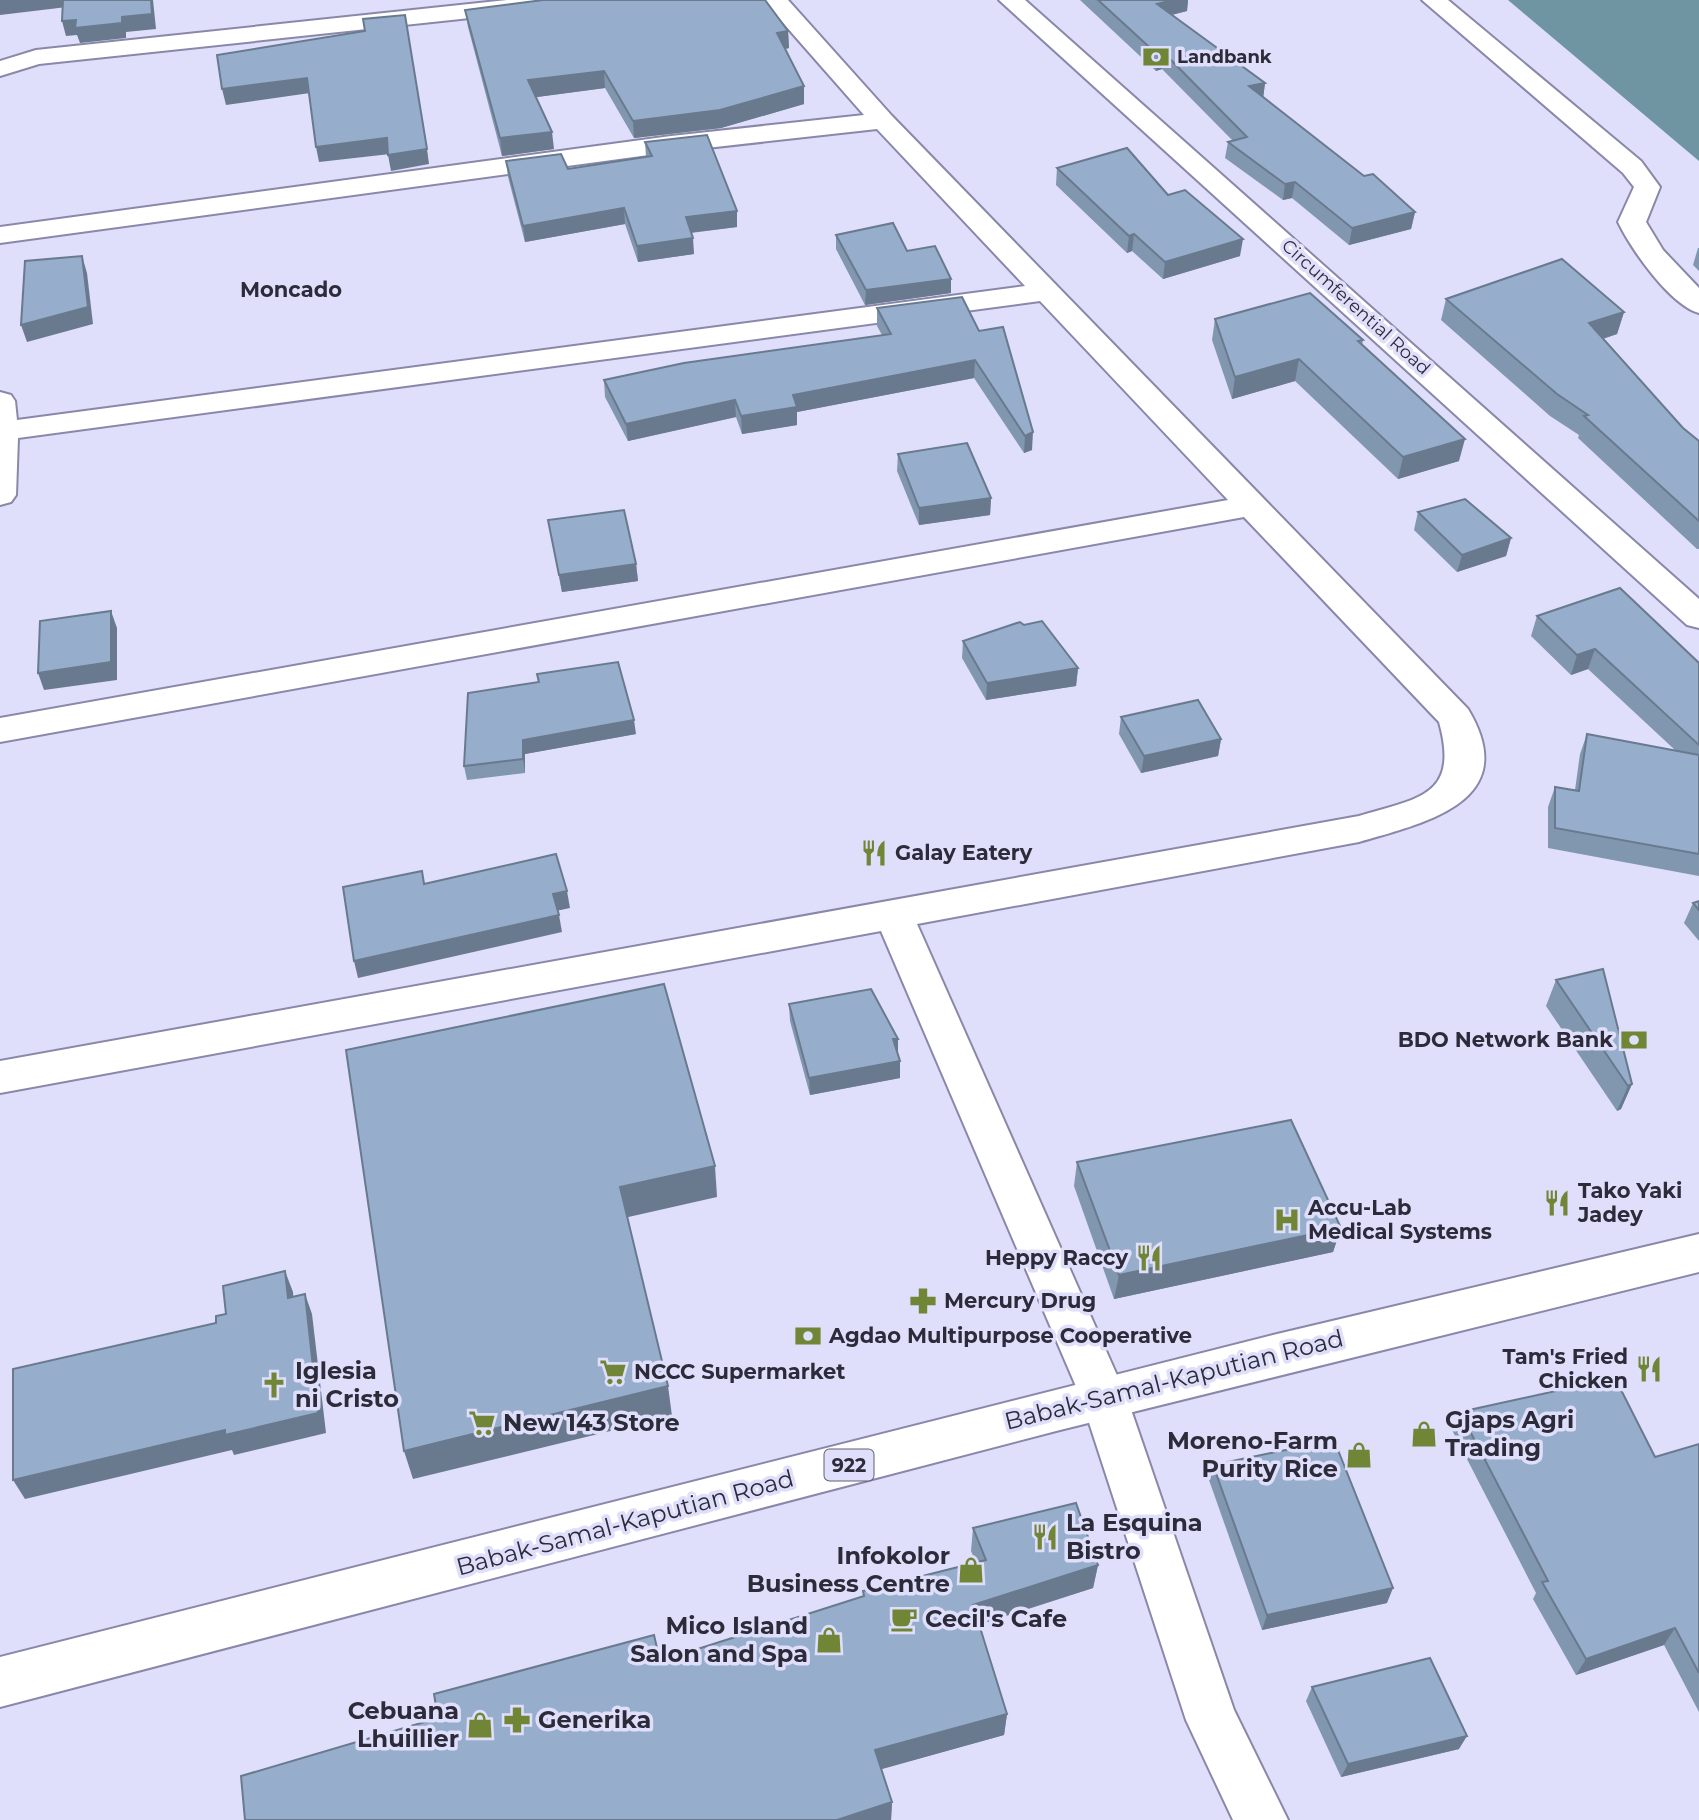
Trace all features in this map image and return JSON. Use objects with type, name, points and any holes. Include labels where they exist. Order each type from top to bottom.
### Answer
[{"type":"street","points":[[0,69],[36,57],[574,0]]},
{"type":"street","points":[[0,1077],[892,912],[1359,829],[1442,801],[1461,783],[1467,763],[1464,739],[1455,718],[883,121],[775,0]]},
{"type":"street","name":"Circumferential Road","points":[[1011,0],[1394,340],[1699,617]]},
{"type":"street","points":[[1434,0],[1632,167],[1647,187],[1632,222],[1638,235],[1650,254],[1699,304]]},
{"type":"street","points":[[0,51],[36,57]]},
{"type":"street","points":[[0,235],[671,144],[883,121]]},
{"type":"street","points":[[0,495],[1,421],[1045,292]]},
{"type":"street","points":[[0,730],[1251,506]]},
{"type":"street","points":[[892,912],[1104,1398],[1212,1720],[1261,1820]]},
{"type":"street","name":"Babak-Samal-Kaputian Road","points":[[0,1682],[412,1579],[1443,1311],[1699,1253]]},
{"type":"water","points":[[1508,0],[1699,0],[1699,161]]},
{"type":"building","points":[[63,0],[151,0],[152,14],[122,17],[122,23],[75,28],[76,20],[62,21]]},
{"type":"building","points":[[543,0],[765,0],[788,31],[777,33],[804,86],[720,110],[633,121],[604,71],[528,80],[552,132],[500,138],[465,10]]},
{"type":"building","points":[[1098,0],[1173,0],[1157,4],[1265,83],[1249,86],[1364,176],[1373,174],[1415,212],[1352,228],[1295,182],[1285,184],[1228,142],[1247,137],[1164,53],[1158,55]]},
{"type":"building","points":[[405,15],[427,149],[388,155],[387,138],[316,147],[307,78],[222,89],[217,55],[365,31],[363,19]]},
{"type":"building","points":[[707,135],[737,211],[686,217],[693,238],[637,246],[624,208],[523,226],[506,161],[561,154],[568,169],[652,156],[645,142]]},
{"type":"building","points":[[1127,148],[1168,195],[1185,190],[1243,239],[1165,262],[1134,234],[1129,236],[1057,168]]},
{"type":"building","points":[[893,223],[907,251],[935,246],[951,279],[866,290],[836,235]]},
{"type":"building","points":[[82,256],[88,307],[21,325],[25,261]]},
{"type":"building","points":[[1562,259],[1624,312],[1589,323],[1683,428],[1699,441],[1699,521],[1584,416],[1588,415],[1557,394],[1446,299]]},
{"type":"building","points":[[1310,293],[1363,340],[1358,341],[1465,439],[1403,457],[1299,359],[1235,377],[1215,319]]},
{"type":"building","points":[[962,297],[979,331],[1003,327],[1033,432],[1025,436],[975,360],[793,395],[797,407],[741,416],[735,400],[626,424],[604,380],[684,363],[891,334],[877,308]]},
{"type":"building","points":[[967,443],[991,498],[919,508],[898,454]]},
{"type":"building","points":[[1465,499],[1511,538],[1462,555],[1418,512]]},
{"type":"building","points":[[624,510],[636,564],[559,575],[548,520]]},
{"type":"building","points":[[1620,588],[1699,663],[1699,745],[1595,649],[1577,655],[1537,616]]},
{"type":"building","points":[[111,611],[111,662],[38,673],[40,621]]},
{"type":"building","points":[[1042,621],[1078,668],[987,683],[963,641],[1020,622],[1024,625]]},
{"type":"building","points":[[618,662],[634,720],[523,740],[523,759],[464,766],[468,693],[539,682],[537,674]]},
{"type":"building","points":[[1198,700],[1221,739],[1144,756],[1121,717]]},
{"type":"building","points":[[1587,734],[1699,755],[1699,854],[1555,828],[1555,787],[1579,791]]},
{"type":"building","points":[[556,854],[567,891],[553,894],[559,915],[354,961],[343,887],[422,871],[424,884]]},
{"type":"building","points":[[1603,969],[1632,1084],[1628,1086],[1556,980]]},
{"type":"building","points":[[664,984],[715,1166],[620,1187],[668,1386],[404,1451],[346,1050]]},
{"type":"building","points":[[871,989],[898,1039],[893,1039],[900,1061],[809,1078],[789,1004]]},
{"type":"building","points":[[1291,1120],[1341,1228],[1119,1275],[1077,1162]]},
{"type":"building","points":[[285,1271],[288,1298],[305,1294],[318,1413],[225,1435],[225,1430],[13,1480],[13,1369],[216,1323],[216,1316],[226,1314],[223,1286]]},
{"type":"building","points":[[1615,1378],[1655,1457],[1699,1444],[1699,1673],[1675,1628],[1586,1659],[1542,1582],[1548,1581],[1460,1412]]},
{"type":"building","points":[[1334,1440],[1393,1588],[1267,1615],[1213,1465]]},
{"type":"building","points":[[1076,1503],[1098,1565],[973,1605],[1007,1714],[875,1750],[892,1802],[837,1820],[245,1820],[241,1776],[438,1718],[434,1694],[654,1635],[660,1661],[864,1596],[863,1591],[986,1560],[973,1528]]},
{"type":"building","points":[[1430,1658],[1467,1736],[1348,1764],[1312,1687]]},
{"type":"place","name":"Landbank","points":[[1156,57]]},
{"type":"place","name":"Galay Eatery","points":[[874,853]]},
{"type":"place","name":"BDO Network Bank","points":[[1634,1040]]},
{"type":"place","name":"Tako Yaki Jadey","points":[[1557,1203]]},
{"type":"place","name":"Accu-Lab Medical Systems","points":[[1287,1220]]},
{"type":"place","name":"Heppy Raccy","points":[[1149,1258]]},
{"type":"place","name":"Mercury Drug","points":[[923,1301]]},
{"type":"place","name":"Agdao Multipurpose Cooperative","points":[[808,1336]]},
{"type":"place","name":"Tam's Fried Chicken","points":[[1649,1369]]},
{"type":"place","name":"NCCC Supermarket","points":[[613,1372]]},
{"type":"place","name":"Iglesia ni Cristo","points":[[274,1385]]},
{"type":"place","name":"New 143 Store","points":[[482,1423]]},
{"type":"place","name":"Gjaps Agri Trading","points":[[1424,1434]]},
{"type":"place","name":"Moreno-Farm Purity Rice","points":[[1359,1455]]},
{"type":"place","name":"La Esquina Bistro","points":[[1045,1537]]},
{"type":"place","name":"Infokolor Business Centre","points":[[971,1570]]},
{"type":"place","name":"Cecil's Cafe","points":[[904,1619]]},
{"type":"place","name":"Mico Island Salon and Spa","points":[[829,1640]]},
{"type":"place","name":"Generika","points":[[517,1720]]},
{"type":"place","name":"Cebuana Lhuillier","points":[[480,1725]]},
{"type":"district","name":"Moncado","points":[[291,290]]}]
